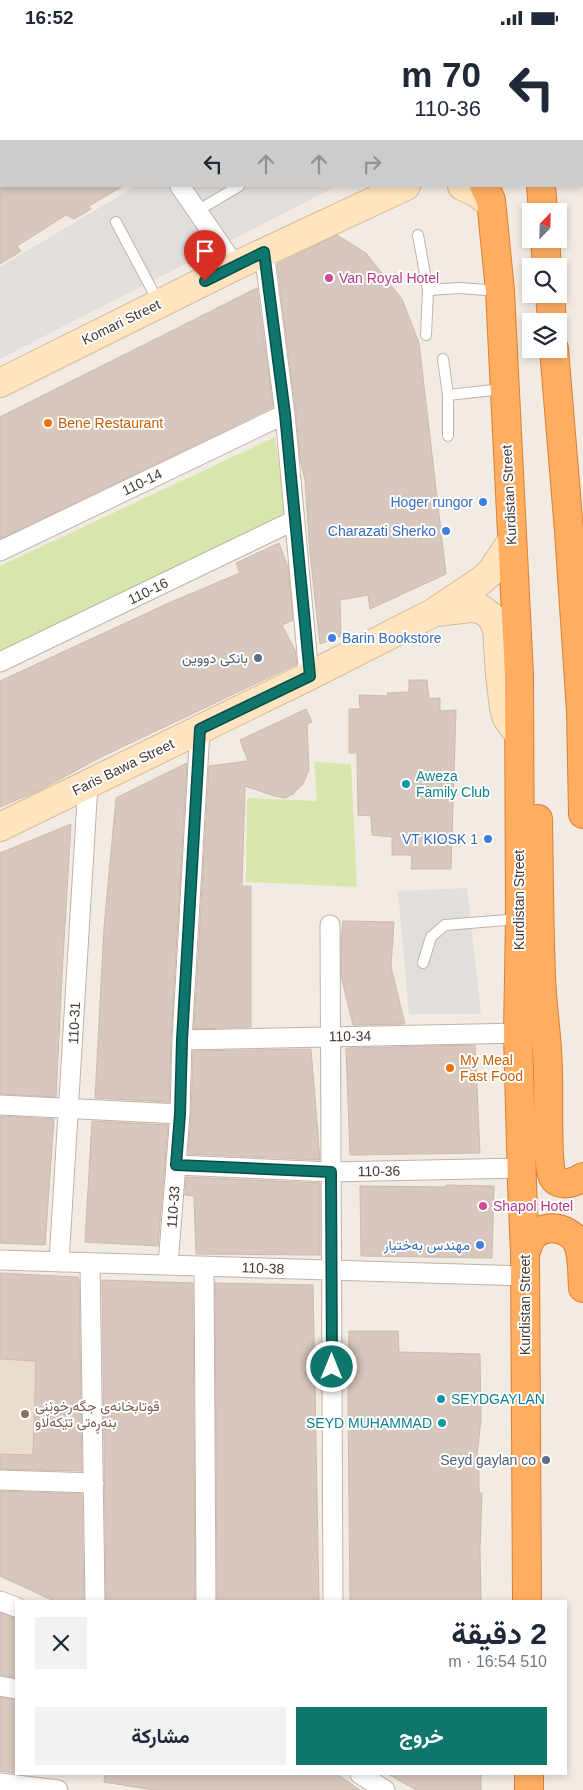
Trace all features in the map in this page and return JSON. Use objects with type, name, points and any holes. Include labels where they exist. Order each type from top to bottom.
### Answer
[{"type":"highway","points":[[541,187],[542,203]]},
{"type":"highway","name":"Kurdistan Street","points":[[489,194],[500,291],[519,675],[520,919],[518,1033],[525,1264],[527,1600]]},
{"type":"highway","points":[[555,358],[582,708],[583,813]]},
{"type":"highway","points":[[519,762],[538,798],[541,977],[548,1071],[549,1140],[552,1175],[557,1182],[566,1184],[576,1182],[583,1177]]},
{"type":"highway","points":[[525,1264],[530,1242],[535,1235],[542,1230],[550,1228],[566,1232],[578,1244],[583,1288]]},
{"type":"street","points":[[181,187],[235,266]]},
{"type":"street","name":"Komari Street","points":[[0,383],[235,266],[404,187]]},
{"type":"street","points":[[464,187],[477,193],[489,194]]},
{"type":"street","points":[[264,252],[285,414],[310,676]]},
{"type":"street","name":"110-14","points":[[0,551],[285,414]]},
{"type":"street","name":"110-16","points":[[0,662],[296,520]]},
{"type":"street","points":[[569,531],[583,560]]},
{"type":"street","name":"Faris Bawa Street","points":[[0,827],[310,676],[433,613],[481,581],[492,571],[512,542]]},
{"type":"street","name":"Faris Bawa Street","points":[[433,613],[470,608],[481,609],[492,617],[497,631],[504,708],[507,718],[519,735]]},
{"type":"street","name":"110-33","points":[[168,1265],[180,1114],[182,1040],[200,729]]},
{"type":"street","name":"110-31","points":[[58,1262],[88,784]]},
{"type":"street","points":[[330,925],[333,1600]]},
{"type":"street","name":"110-34","points":[[182,1040],[518,1033]]},
{"type":"street","points":[[0,1105],[180,1114]]},
{"type":"street","name":"110-36","points":[[176,1165],[331,1172],[521,1168]]},
{"type":"street","name":"110-38","points":[[0,1260],[332,1270],[525,1264]]},
{"type":"street","points":[[90,1263],[95,1600]]},
{"type":"street","points":[[204,1266],[206,1600]]},
{"type":"street","points":[[0,1480],[94,1483]]},
{"type":"street","points":[[0,1601],[15,1607]]},
{"type":"street","points":[[0,1686],[15,1689]]},
{"type":"street","points":[[362,1775],[385,1790]]},
{"type":"street","points":[[0,1783],[58,1790]]},
{"type":"lane","points":[[197,211],[237,187]]},
{"type":"lane","points":[[116,222],[160,303]]},
{"type":"lane","points":[[418,235],[428,290],[426,335]]},
{"type":"lane","points":[[428,290],[460,288],[500,291]]},
{"type":"lane","points":[[443,359],[448,395],[448,437]]},
{"type":"lane","points":[[448,395],[504,389]]},
{"type":"lane","points":[[423,963],[431,937],[445,925],[520,919]]},
{"type":"shaded area","points":[[134,187],[335,187],[0,359],[0,267]]},
{"type":"shaded area","points":[[467,888],[481,1014],[409,1014],[398,891]]},
{"type":"shaded area","name":"قوتابخانەی جگەرخوێنی بنەڕەتی تێکەڵاو","points":[[0,1342],[36,1344],[49,1425],[47,1480],[0,1478]]},
{"type":"green space","points":[[275,437],[286,515],[0,653],[0,566]]},
{"type":"green space","points":[[314,762],[351,764],[357,887],[246,882],[247,798],[317,801]]},
{"type":"building","points":[[0,187],[121,187],[89,206],[91,209],[74,219],[66,215],[17,246],[21,251],[0,264]]},
{"type":"building","points":[[337,235],[366,253],[402,299],[419,343],[446,574],[370,609],[368,595],[340,600],[341,636],[320,644],[310,553],[305,480],[300,458],[277,264]]},
{"type":"building","points":[[257,288],[273,407],[0,539],[0,417]]},
{"type":"building","points":[[279,543],[288,567],[293,620],[282,625],[295,650],[297,664],[101,757],[38,791],[0,807],[0,681],[171,602],[240,573],[236,563]]},
{"type":"building","name":"Aweza Family Club","points":[[409,680],[427,680],[429,699],[440,698],[440,711],[456,710],[451,869],[411,869],[412,855],[392,855],[392,837],[372,835],[371,816],[358,815],[357,753],[349,753],[349,709],[360,709],[359,695],[388,696],[387,693],[409,692]]},
{"type":"building","points":[[306,709],[312,722],[307,724],[309,770],[303,784],[293,794],[285,798],[245,786],[242,886],[251,886],[251,1027],[194,1029],[209,766],[248,761],[240,740]]},
{"type":"building","points":[[187,763],[169,1102],[95,1098],[104,928],[116,798]]},
{"type":"building","points":[[71,824],[56,1097],[0,1094],[0,853]]},
{"type":"building","points":[[343,921],[394,922],[391,967],[405,1024],[353,1025],[341,976]]},
{"type":"building","points":[[475,1045],[480,1153],[350,1155],[346,1048]]},
{"type":"building","points":[[311,1049],[320,1160],[188,1154],[193,1051]]},
{"type":"building","points":[[0,1116],[54,1119],[45,1245],[0,1243]]},
{"type":"building","points":[[92,1121],[168,1125],[158,1246],[85,1242]]},
{"type":"building","points":[[186,1177],[320,1183],[320,1255],[196,1254],[194,1196],[185,1195]]},
{"type":"building","points":[[446,1185],[494,1186],[492,1258],[361,1256],[360,1186],[446,1187]]},
{"type":"building","points":[[0,1273],[78,1277],[82,1471],[0,1469],[0,1454],[33,1455],[36,1361],[0,1359]]},
{"type":"building","points":[[102,1280],[193,1283],[195,1600],[106,1600]]},
{"type":"building","points":[[215,1283],[313,1285],[319,1600],[217,1600]]},
{"type":"building","points":[[349,1331],[398,1331],[399,1352],[480,1354],[481,1419],[476,1465],[479,1465],[479,1493],[482,1493],[481,1600],[350,1600]]},
{"type":"building","points":[[0,1491],[82,1494],[84,1600],[52,1600],[0,1576]]},
{"type":"building","points":[[0,1613],[15,1618],[15,1678],[0,1675]]},
{"type":"building","points":[[0,1697],[15,1700],[15,1773],[0,1771]]},
{"type":"building","points":[[105,1775],[338,1775],[360,1790],[154,1790],[104,1782]]},
{"type":"building","points":[[390,1775],[481,1775],[481,1790],[416,1790]]},
{"type":"place","name":"Van Royal Hotel","points":[[329,278]]},
{"type":"place","name":"Bene Restaurant","points":[[48,423]]},
{"type":"place","name":"Hoger rungor","points":[[483,502]]},
{"type":"place","name":"Charazati Sherko","points":[[446,531]]},
{"type":"place","name":"Barin Bookstore","points":[[332,638]]},
{"type":"place","name":"بانکی دووین","points":[[258,658]]},
{"type":"place","name":"Aweza Family Club","points":[[406,784]]},
{"type":"place","name":"VT KIOSK 1","points":[[488,839]]},
{"type":"place","name":"My Meal Fast Food","points":[[450,1068]]},
{"type":"place","name":"Shapol Hotel","points":[[483,1206]]},
{"type":"place","name":"مهندس بەختیار","points":[[480,1245]]},
{"type":"place","name":"SEYDGAYLAN","points":[[441,1399]]},
{"type":"place","name":"قوتابخانەی جگەرخوێنی بنەڕەتی تێکەڵاو","points":[[25,1414]]},
{"type":"place","name":"SEYD MUHAMMAD","points":[[442,1423]]},
{"type":"place","name":"Seyd gaylan co","points":[[546,1460]]},
{"type":"route","points":[[205,281],[264,252],[285,414],[310,676],[200,729],[176,1165],[331,1172],[332,1367]]}]
